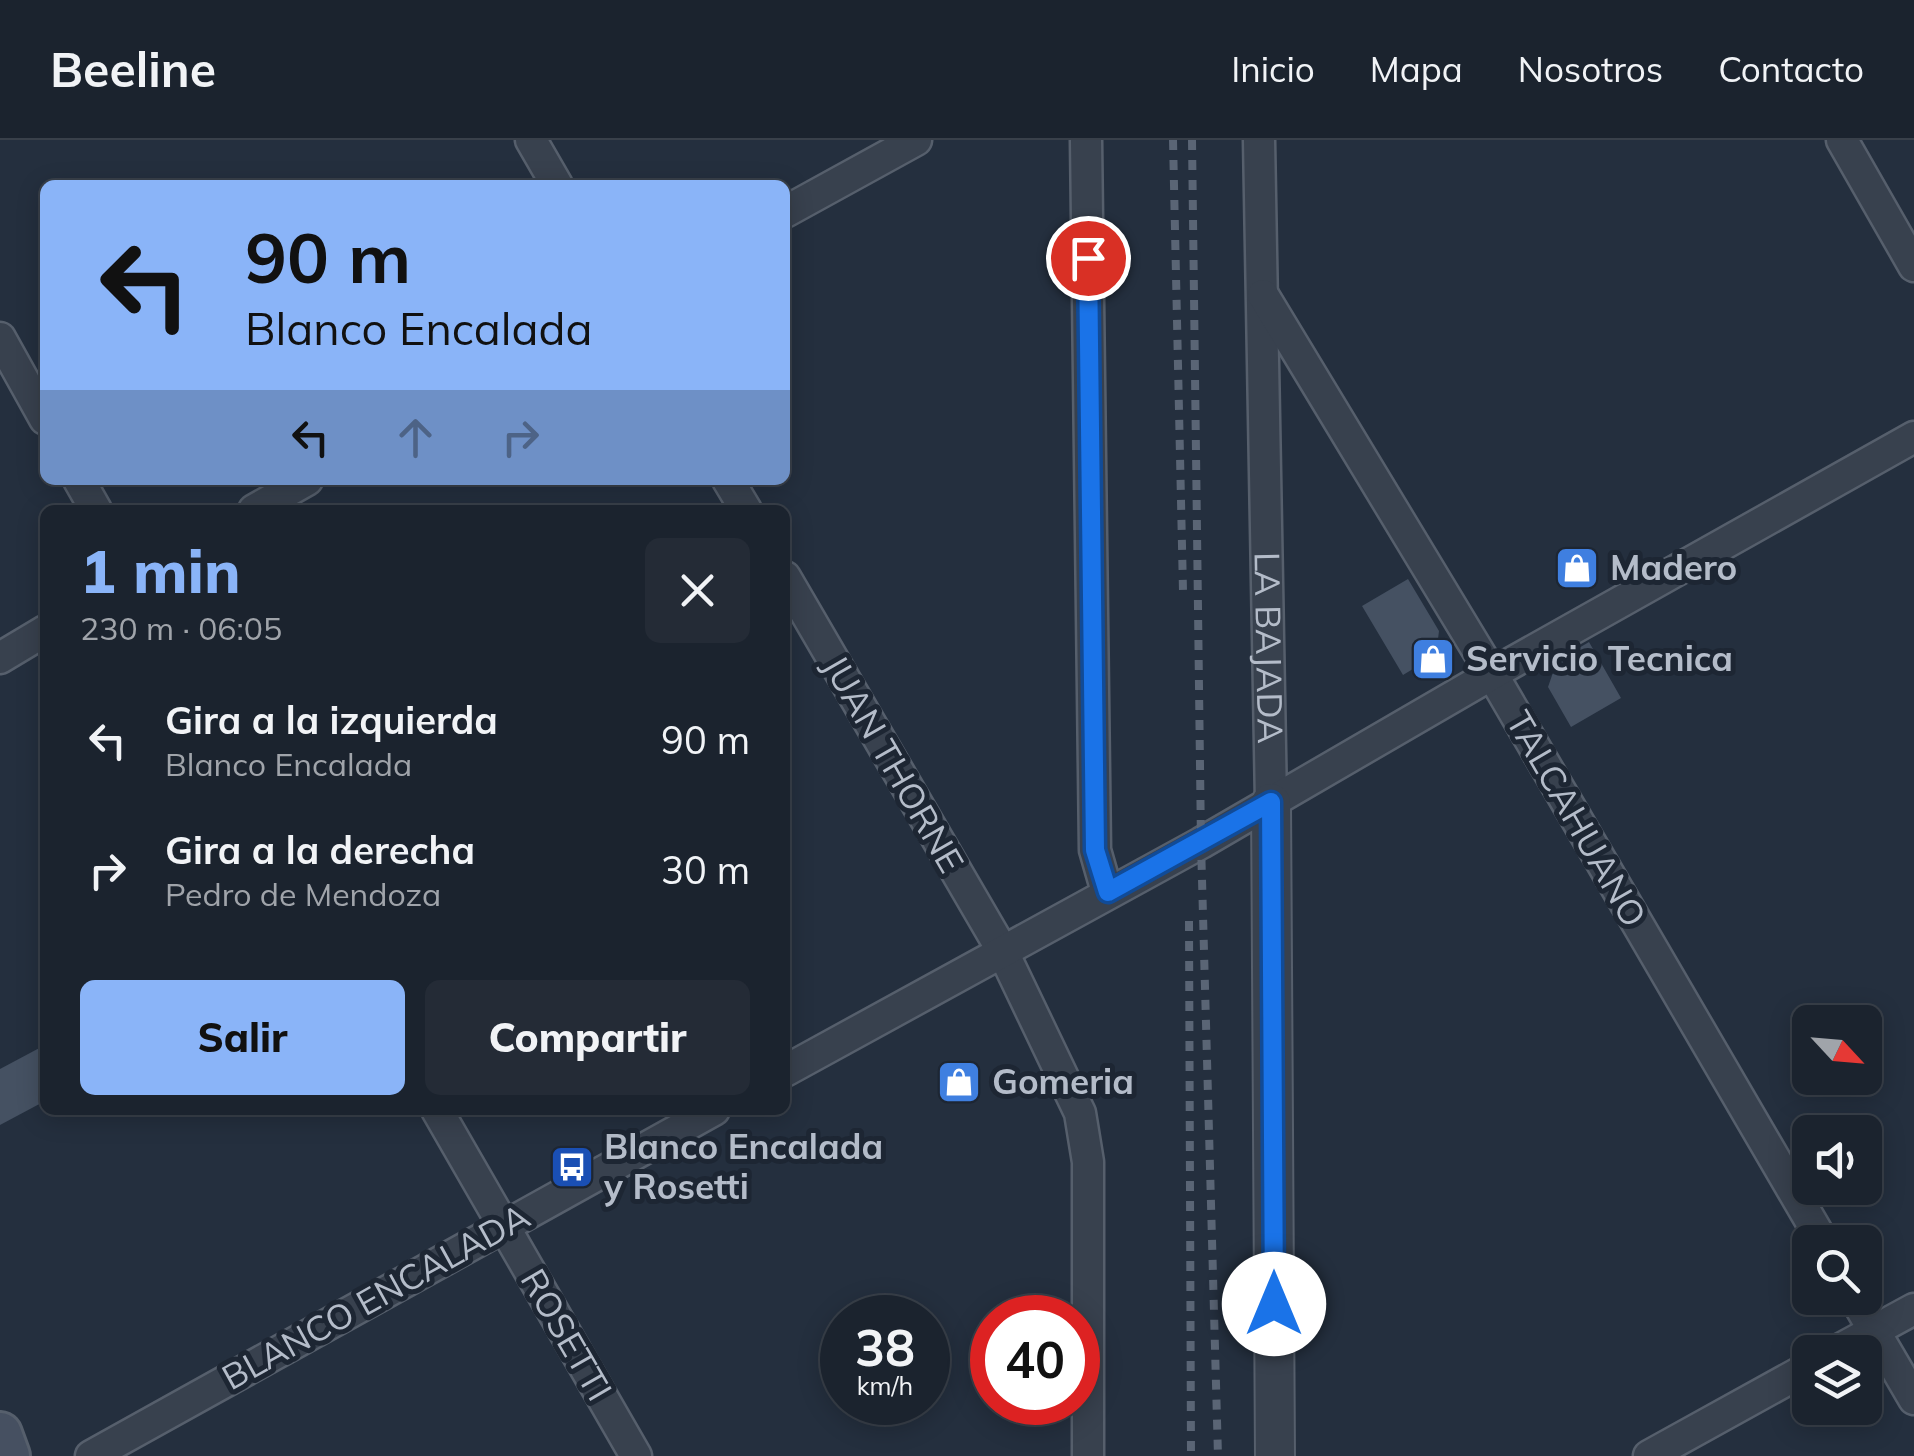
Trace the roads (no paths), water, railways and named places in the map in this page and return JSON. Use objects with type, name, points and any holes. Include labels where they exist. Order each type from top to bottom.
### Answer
[{"type":"main road","points":[[0,1434],[8,1456]]},
{"type":"street","points":[[531,140],[554,180]]},
{"type":"street","points":[[790,209],[916,140]]},
{"type":"street","points":[[1086,140],[1095,850],[1108,892]]},
{"type":"street","name":"LA BAJADA","points":[[1259,140],[1271,802],[1275,1456]]},
{"type":"street","points":[[1842,140],[1914,266]]},
{"type":"street","name":"TALCAHUANO","points":[[1264,295],[1492,674],[1813,1225]]},
{"type":"street","points":[[0,338],[40,410]]},
{"type":"street","points":[[790,1068],[1271,802],[1914,438]]},
{"type":"street","points":[[263,505],[298,485]]},
{"type":"street","name":"JUAN THORNE","points":[[790,587],[1002,950],[1080,1114],[1088,1162],[1088,1456]]},
{"type":"street","points":[[0,658],[40,634]]},
{"type":"street","name":"ROSETTI","points":[[439,1115],[636,1456]]},
{"type":"street","name":"BLANCO ENCALADA","points":[[91,1456],[705,1115]]},
{"type":"street","points":[[1865,1335],[1914,1309]]},
{"type":"street","points":[[1865,1315],[1914,1398]]},
{"type":"street","points":[[1649,1456],[1792,1376]]},
{"type":"railway","points":[[1173,140],[1183,591]]},
{"type":"railway","points":[[1192,140],[1201,843],[1218,1456]]},
{"type":"railway","points":[[1189,921],[1191,1456]]},
{"type":"place","name":"Madero","points":[[1577,568]]},
{"type":"place","name":"Servicio Tecnica","points":[[1433,659]]},
{"type":"place","name":"Gomeria","points":[[959,1082]]},
{"type":"place","name":"Blanco Encalada y Rosetti","points":[[572,1167]]}]
